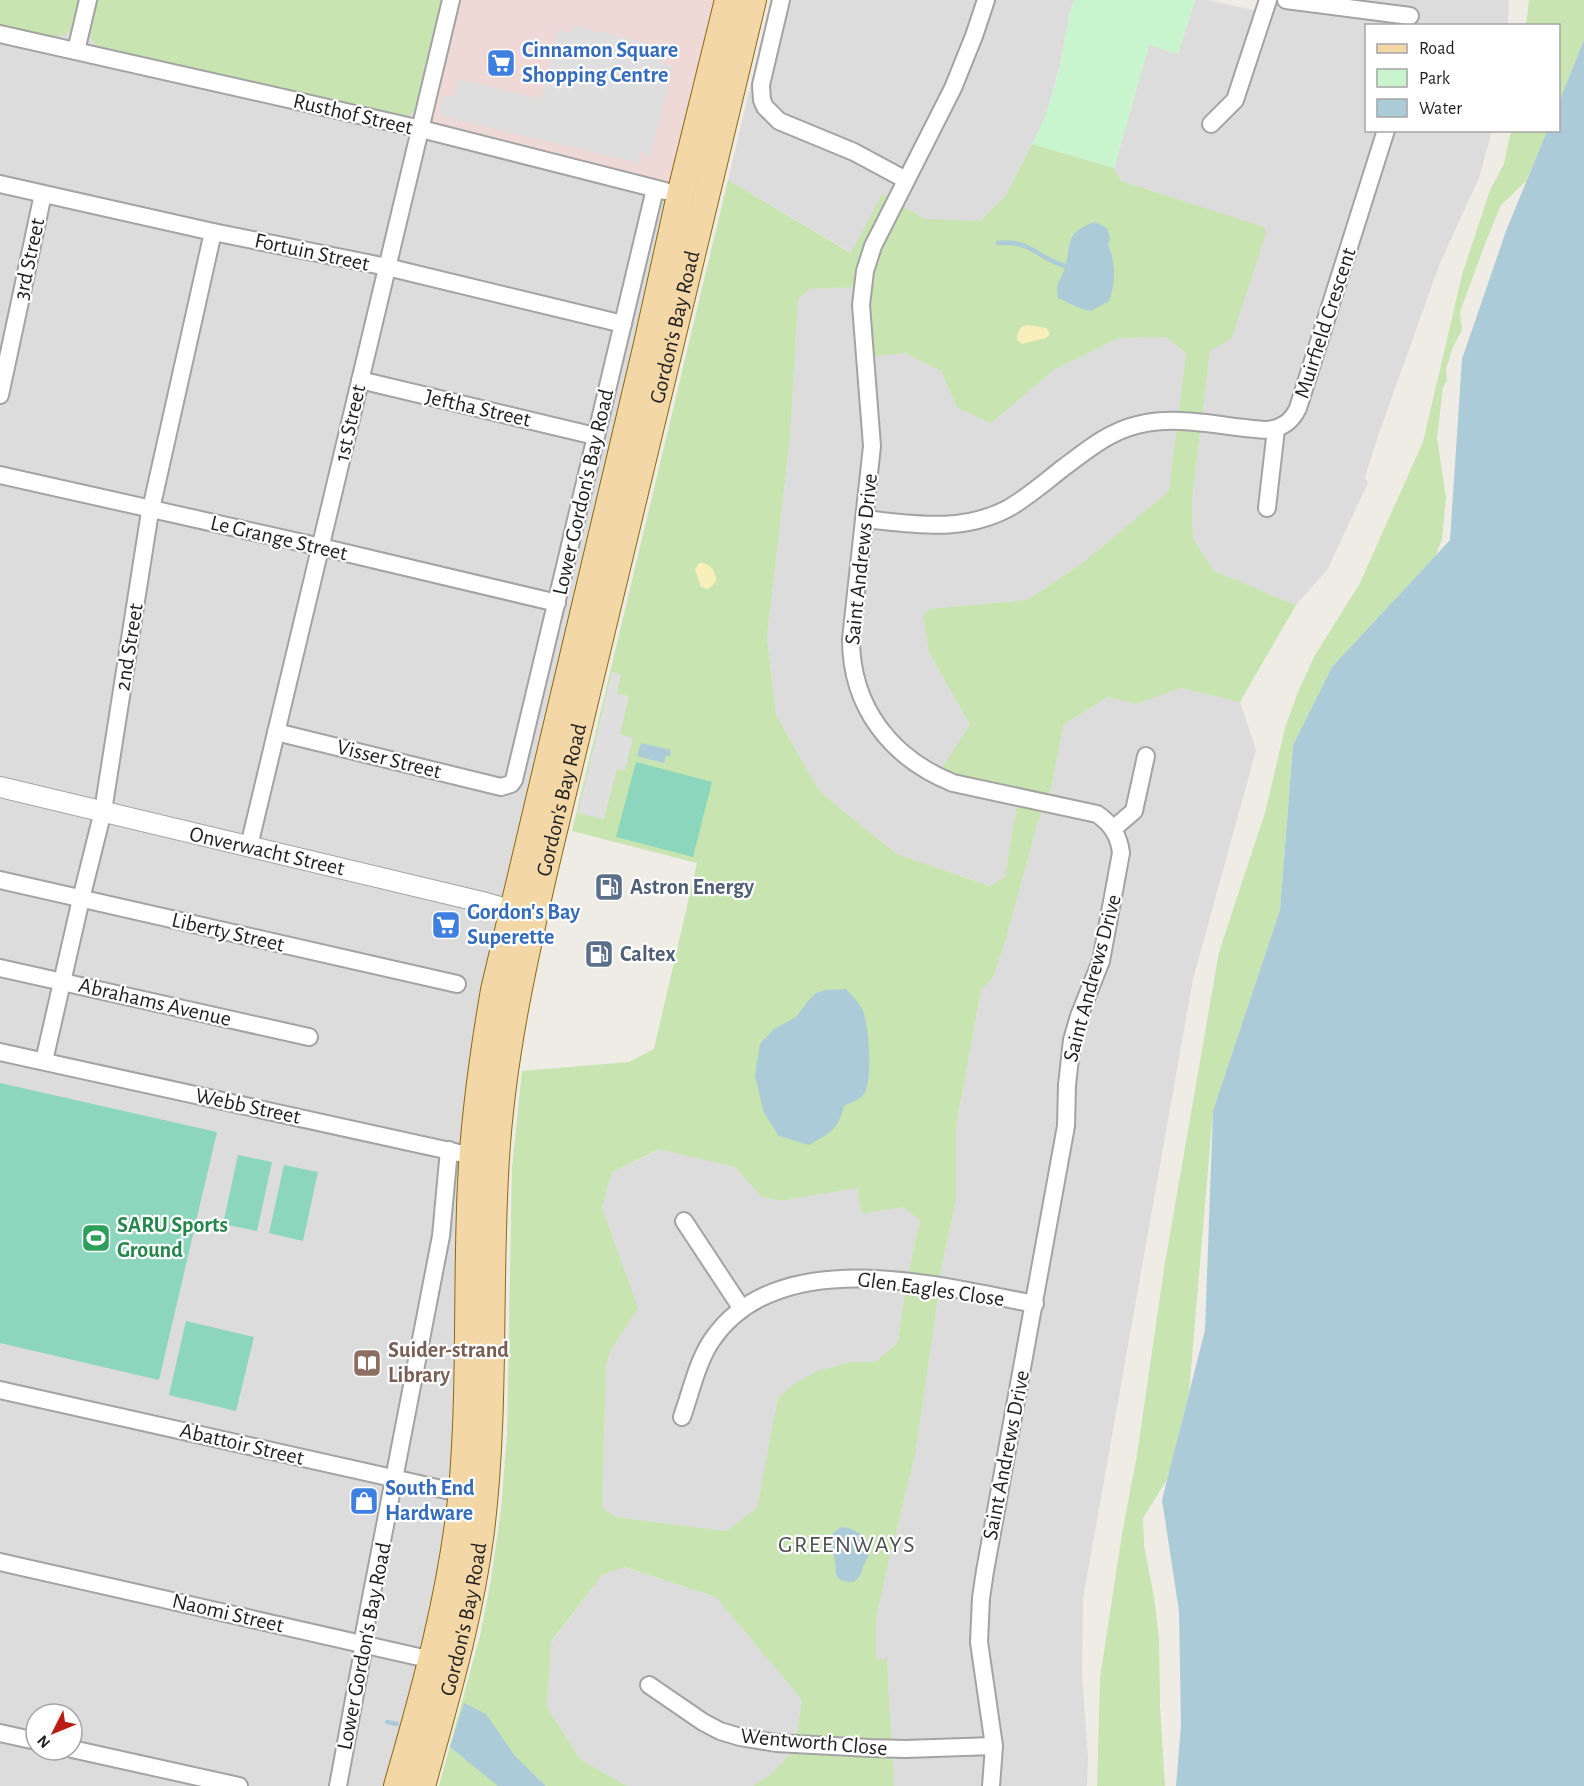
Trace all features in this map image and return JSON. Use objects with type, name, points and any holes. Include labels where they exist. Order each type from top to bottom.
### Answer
[{"type":"main road","name":"Gordon's Bay Road","points":[[582,668],[647,344],[680,195],[728,0]]},
{"type":"main road","name":"Gordon's Bay Road","points":[[397,1786],[475,1573],[473,1493],[490,1411],[473,1154],[488,1026],[523,913],[582,668],[705,202],[753,0]]},
{"type":"main road","name":"Gordon's Bay Road","points":[[473,1154],[509,1044],[523,913]]},
{"type":"main road","name":"Gordon's Bay Road","points":[[422,1786],[444,1662]]},
{"type":"street","points":[[76,51],[88,0]]},
{"type":"street","name":"1st Street","points":[[249,846],[451,0]]},
{"type":"street","points":[[781,0],[761,85],[762,100],[769,112],[779,121],[854,152],[906,180]]},
{"type":"street","name":"Saint Andrews Drive","points":[[986,0],[957,80],[868,258],[861,305],[872,446],[851,653],[859,690],[872,717],[882,732],[907,758],[937,777],[953,783],[1090,812],[1103,819],[1113,829],[1120,844],[1121,862],[1101,961],[1072,1040],[1066,1085],[1066,1126],[981,1598],[980,1656],[994,1746],[991,1786]]},
{"type":"street","points":[[1211,124],[1235,100],[1268,0]]},
{"type":"street","points":[[1286,0],[1410,14]]},
{"type":"street","name":"Rusthof Street","points":[[0,34],[421,129],[705,202]]},
{"type":"street","name":"Muirfield Crescent","points":[[1275,429],[1289,422],[1298,408],[1385,132]]},
{"type":"street","name":"Fortuin Street","points":[[0,184],[213,232],[387,267],[623,324]]},
{"type":"street","name":"Lower Gordon's Bay Road","points":[[501,787],[511,784],[516,776],[655,189]]},
{"type":"street","name":"3rd Street","points":[[0,395],[43,194]]},
{"type":"street","name":"2nd Street","points":[[45,1061],[103,811],[152,508],[213,232]]},
{"type":"street","name":"Jeftha Street","points":[[360,380],[596,436]]},
{"type":"street","points":[[864,519],[935,526],[950,526],[979,520],[1020,501],[1094,444],[1108,436],[1137,425],[1178,421],[1262,430],[1275,429],[1267,508]]},
{"type":"street","name":"Le Grange Street","points":[[0,475],[152,508],[557,603]]},
{"type":"street","name":"Visser Street","points":[[276,732],[501,787]]},
{"type":"street","points":[[1113,829],[1134,811],[1146,756]]},
{"type":"street","name":"Onverwacht Street","points":[[0,787],[523,913]]},
{"type":"street","name":"Liberty Street","points":[[0,880],[457,984]]},
{"type":"street","name":"Abrahams Avenue","points":[[0,968],[309,1037]]},
{"type":"street","name":"Webb Street","points":[[0,1052],[473,1154]]},
{"type":"street","name":"Lower Gordon's Bay Road","points":[[338,1786],[441,1236],[473,1154]]},
{"type":"street","points":[[684,1221],[742,1309]]},
{"type":"street","name":"Glen Eagles Close","points":[[682,1417],[706,1349],[719,1330],[742,1309],[779,1290],[844,1278],[936,1285],[1035,1304]]},
{"type":"street","name":"Abattoir Street","points":[[0,1390],[396,1479],[473,1493]]},
{"type":"street","name":"Naomi Street","points":[[0,1562],[444,1662]]},
{"type":"street","name":"Wentworth Close","points":[[649,1684],[703,1722],[720,1731],[740,1737],[776,1743],[881,1749],[994,1746]]},
{"type":"street","points":[[0,1732],[24,1738]]},
{"type":"street","points":[[84,1752],[239,1786]]},
{"type":"shaded area","points":[[0,0],[452,0],[690,197],[524,914],[478,1373],[408,1786],[0,1786]]},
{"type":"shaded area","points":[[452,0],[732,0],[690,197],[420,130]]},
{"type":"shaded area","points":[[771,0],[1074,0],[1046,117],[1006,195],[980,221],[925,220],[908,210],[852,253],[728,180]]},
{"type":"shaded area","points":[[1195,0],[1207,0],[1262,12],[1266,0],[1509,0],[1508,24],[1365,24],[1365,132],[1492,132],[1479,178],[1440,263],[1379,433],[1365,477],[1368,483],[1327,570],[1296,605],[1214,571],[1193,538],[1192,501],[1210,351],[1263,227],[1121,181],[1114,168],[1149,45],[1178,54]]},
{"type":"shaded area","points":[[574,26],[666,47],[662,63],[673,65],[651,155],[641,152],[638,163],[439,115],[443,96],[454,98],[459,79],[541,99],[558,30],[572,34]]},
{"type":"shaded area","points":[[856,287],[905,353],[941,371],[957,408],[991,423],[1054,370],[1119,338],[1166,337],[1186,353],[1169,491],[1081,564],[1027,600],[929,609],[929,652],[970,725],[1018,797],[1005,877],[991,886],[897,854],[818,789],[776,715],[767,637],[790,439],[798,299],[809,289]]},
{"type":"shaded area","points":[[612,672],[621,675],[617,693],[629,696],[620,734],[633,738],[625,770],[617,769],[604,819],[578,813]]},
{"type":"shaded area","points":[[1181,688],[1240,702],[1256,750],[1193,979],[1083,1599],[1082,1674],[1088,1758],[1087,1786],[894,1786],[887,1659],[876,1659],[876,1620],[915,1456],[939,1279],[956,1199],[956,1127],[981,990],[993,978],[1006,939],[1037,825],[1051,788],[1064,724],[1108,697],[1136,704]]},
{"type":"shaded area","points":[[660,1149],[735,1167],[762,1197],[781,1201],[857,1188],[862,1213],[904,1207],[920,1220],[905,1289],[898,1342],[876,1362],[851,1362],[761,1487],[757,1508],[726,1531],[615,1517],[602,1507],[606,1366],[610,1352],[620,1337],[602,1208],[612,1172]]},
{"type":"shaded area","points":[[623,1567],[716,1597],[802,1700],[794,1750],[770,1775],[753,1786],[627,1786],[580,1759],[547,1707],[551,1643],[602,1575]]},
{"type":"green space","points":[[0,0],[81,0],[74,28],[60,36],[50,36],[0,25]]},
{"type":"green space","points":[[95,0],[442,0],[417,109],[407,116],[99,47],[91,37],[90,31],[90,19]]},
{"type":"green space","points":[[1074,0],[1195,0],[1178,54],[1149,45],[1114,168],[1032,144],[1053,93]]},
{"type":"green space","points":[[1529,0],[1584,0],[1584,40],[1560,100],[1560,24],[1526,24]]},
{"type":"green space","points":[[1511,132],[1547,132],[1526,181],[1501,205],[1460,312],[1462,330],[1453,347],[1446,369],[1447,381],[1443,387],[1437,438],[1446,498],[1442,539],[1436,555],[1332,667],[1293,745],[1280,910],[1213,1111],[1189,1392],[1168,1478],[1143,1518],[1144,1545],[1159,1639],[1165,1786],[1097,1786],[1100,1678],[1122,1534],[1137,1455],[1164,1269],[1219,952],[1265,813],[1285,728],[1298,692],[1314,657],[1360,583],[1423,442],[1462,275],[1490,190],[1504,164]]},
{"type":"green space","points":[[1032,144],[1114,168],[1121,181],[1264,227],[1266,233],[1232,338],[1210,351],[1192,501],[1193,538],[1214,571],[1296,605],[1240,702],[1181,688],[1136,704],[1108,697],[1064,724],[1051,788],[1037,825],[1006,939],[993,978],[981,990],[956,1127],[956,1199],[939,1279],[915,1456],[876,1620],[876,1659],[887,1659],[894,1786],[753,1786],[770,1775],[794,1750],[802,1700],[716,1597],[624,1567],[602,1575],[551,1642],[547,1707],[580,1759],[627,1786],[439,1786],[480,1636],[501,1510],[507,1434],[512,1168],[522,1071],[629,1062],[654,1049],[697,863],[572,831],[728,180],[851,253],[882,194],[925,219],[980,221],[1006,195]],"holes":[[[856,287],[865,357],[905,353],[941,371],[957,408],[991,423],[1054,370],[1119,338],[1166,337],[1186,353],[1169,491],[1081,564],[1027,600],[929,609],[923,616],[929,652],[970,725],[936,777],[1018,797],[1005,877],[990,886],[897,854],[818,789],[776,715],[767,637],[790,439],[798,299],[809,289]],[[659,1149],[735,1167],[762,1197],[781,1201],[857,1188],[862,1214],[903,1207],[920,1220],[905,1289],[898,1342],[876,1362],[851,1362],[818,1371],[795,1383],[778,1398],[757,1508],[726,1531],[615,1517],[602,1507],[606,1366],[610,1352],[638,1308],[602,1208],[612,1172]]]},
{"type":"green space","points":[[636,762],[712,782],[693,857],[616,837]]},
{"type":"green space","name":"SARU Sports Ground","points":[[0,1083],[217,1132],[159,1380],[0,1343]]},
{"type":"green space","points":[[238,1155],[272,1162],[257,1231],[223,1224]]},
{"type":"green space","points":[[284,1165],[318,1172],[303,1241],[269,1233]]},
{"type":"green space","points":[[186,1321],[254,1337],[236,1411],[169,1395]]},
{"type":"sand","points":[[1027,325],[1047,328],[1050,334],[1046,338],[1022,344],[1017,340],[1017,335],[1021,327]]},
{"type":"sand","points":[[699,563],[710,566],[715,575],[716,582],[708,589],[701,587],[695,570]]},
{"type":"water","points":[[1584,40],[1584,1786],[1176,1786],[1181,1725],[1179,1611],[1162,1500],[1205,1330],[1213,1111],[1280,910],[1293,745],[1332,667],[1450,540],[1462,359],[1506,231],[1547,132],[1560,132],[1560,100]]},
{"type":"water","points":[[1095,222],[1107,228],[1110,238],[1108,245],[1114,266],[1114,280],[1109,301],[1091,311],[1058,298],[1057,289],[1067,262],[1070,241],[1078,231]]},
{"type":"water","points":[[641,743],[671,750],[670,756],[666,755],[664,763],[637,756]]},
{"type":"water","points":[[846,989],[862,1008],[867,1028],[869,1066],[864,1094],[844,1106],[836,1126],[809,1145],[779,1136],[764,1113],[755,1076],[760,1044],[774,1029],[796,1017],[816,993]]},
{"type":"water","points":[[841,1527],[861,1534],[868,1543],[869,1556],[861,1574],[853,1582],[837,1577],[835,1559],[826,1547],[826,1539]]},
{"type":"water","points":[[464,1703],[486,1714],[515,1756],[546,1786],[498,1786],[450,1747]]},
{"type":"waterway","points":[[998,243],[1019,244],[1065,266]]},
{"type":"waterway","points":[[387,1722],[397,1724]]},
{"type":"place","name":"Cinnamon Square Shopping Centre","points":[[501,63]]},
{"type":"place","name":"Astron Energy","points":[[609,887]]},
{"type":"place","name":"Gordon's Bay Superette","points":[[446,925]]},
{"type":"place","name":"Caltex","points":[[599,954]]},
{"type":"place","name":"SARU Sports Ground","points":[[96,1238]]},
{"type":"place","name":"Suider-strand Library","points":[[367,1363]]},
{"type":"place","name":"South End Hardware","points":[[364,1501]]},
{"type":"district","name":"GREENWAYS","points":[[847,1545]]}]
